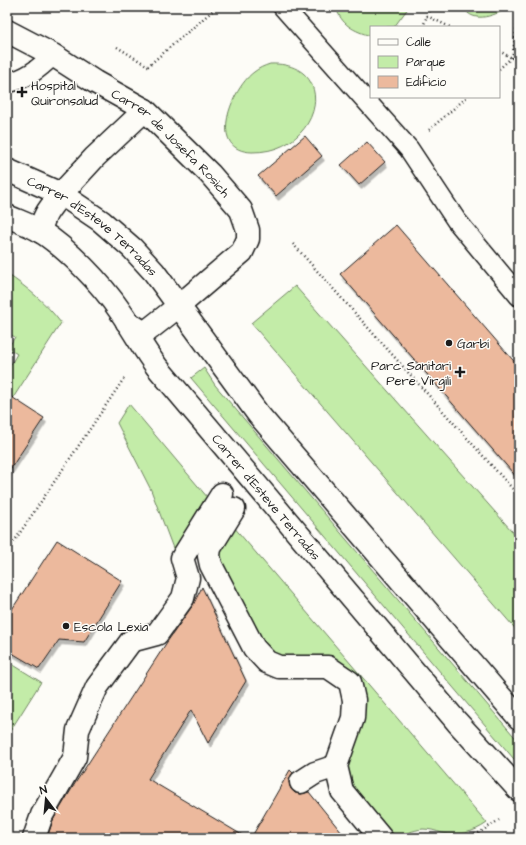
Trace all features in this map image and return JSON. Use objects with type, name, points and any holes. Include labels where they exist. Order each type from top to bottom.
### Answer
[{"type":"street","name":"Carrer de Josefa Rosich","points":[[7,31],[53,55],[95,82],[145,110],[210,174],[241,210],[248,230],[248,239],[242,252],[180,305]]},
{"type":"street","points":[[41,232],[42,222],[46,212],[61,194],[95,157],[145,110]]},
{"type":"street","name":"Carrer d'Esteve Terradas","points":[[7,170],[61,194],[116,233],[154,272],[180,305],[258,414],[519,718]]},
{"type":"street","name":"Carrer d'Esteve Terradas","points":[[7,216],[41,232],[86,271],[120,309],[144,349],[164,376],[457,722],[519,790]]},
{"type":"street","points":[[127,322],[140,330],[147,331],[180,305]]},
{"type":"street","points":[[34,838],[42,815],[74,757],[78,730],[97,687],[131,641],[157,634],[183,598],[188,578],[182,558],[228,501],[210,548],[209,556],[211,565],[254,648],[267,662],[279,667],[328,667],[350,682],[354,700],[353,718],[336,766],[342,791],[381,838]]},
{"type":"street","points":[[301,782],[315,773],[336,766]]},
{"type":"lane","points":[[283,7],[409,149],[456,220],[519,296]]},
{"type":"lane","points":[[11,80],[36,71],[53,55]]},
{"type":"path","points":[[117,47],[148,66],[216,7]]},
{"type":"path","points":[[423,26],[430,7]]},
{"type":"path","points":[[512,58],[519,12]]},
{"type":"path","points":[[427,16],[448,26]]},
{"type":"path","points":[[500,52],[519,64]]},
{"type":"path","points":[[500,68],[519,52]]},
{"type":"path","points":[[428,131],[466,98]]},
{"type":"path","points":[[293,244],[519,496]]},
{"type":"path","points":[[7,552],[125,377]]},
{"type":"path","points":[[463,838],[479,833],[499,820]]},
{"type":"path","points":[[407,838],[420,834],[453,838]]},
{"type":"green space","points":[[336,7],[409,7],[395,26],[370,26],[370,36],[359,32],[349,26],[338,13]]},
{"type":"green space","points":[[463,7],[511,7],[499,13],[486,17],[479,17],[468,13]]},
{"type":"green space","points":[[270,64],[292,67],[307,77],[314,91],[314,107],[307,124],[295,138],[276,148],[252,152],[238,149],[230,141],[227,130],[228,118],[232,104],[238,91],[246,80],[258,69]]},
{"type":"green space","points":[[7,274],[36,296],[61,323],[13,398],[7,394],[7,371],[17,354],[8,348],[15,337],[7,333]]},
{"type":"green space","points":[[295,286],[519,539],[519,633],[251,323]]},
{"type":"green space","points":[[204,368],[215,385],[519,742],[519,765],[191,378]]},
{"type":"green space","points":[[129,404],[208,498],[174,551],[151,490],[117,423]]},
{"type":"green space","points":[[233,526],[487,823],[476,829],[460,834],[448,834],[423,829],[412,831],[397,838],[356,791],[347,766],[362,721],[365,707],[363,696],[336,660],[320,656],[289,658],[277,656],[265,649],[220,561],[219,547]]},
{"type":"green space","points":[[7,661],[41,682],[7,736]]},
{"type":"building","points":[[305,136],[322,156],[276,196],[258,176]]},
{"type":"building","points":[[367,142],[385,162],[359,185],[341,165]]},
{"type":"building","name":"Garbí","points":[[396,225],[519,367],[519,480],[340,274]]},
{"type":"building","points":[[7,394],[44,418],[7,474]]},
{"type":"building","points":[[57,540],[122,581],[84,642],[59,640],[39,669],[7,650],[7,617]]},
{"type":"building","points":[[202,587],[246,681],[208,743],[191,710],[148,779],[247,838],[47,838],[53,820],[74,785],[167,642],[193,605]]},
{"type":"building","points":[[290,770],[293,773],[289,782],[291,789],[295,793],[301,794],[309,792],[346,838],[251,838]]},
{"type":"place","name":"Hospital Quironsalud","points":[[22,92]]},
{"type":"place","name":"Garbí","points":[[449,343]]},
{"type":"place","name":"Parc Sanitari Pere Virgili","points":[[460,372]]},
{"type":"place","name":"Escola Lexia","points":[[66,626]]}]
